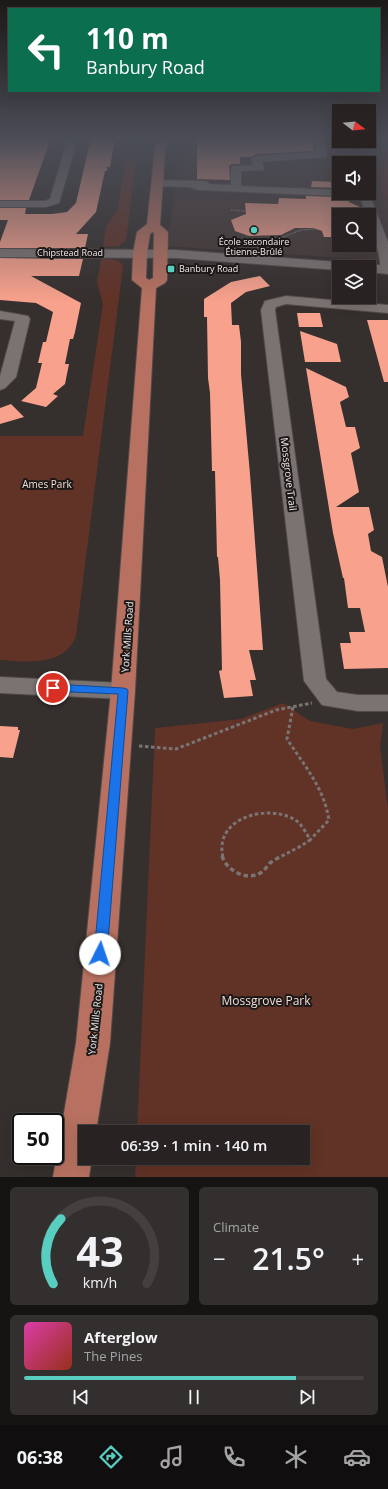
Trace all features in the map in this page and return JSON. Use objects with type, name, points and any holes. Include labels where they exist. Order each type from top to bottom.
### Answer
[{"type":"main road","points":[[153,226],[156,193]]},
{"type":"main road","points":[[153,226],[161,232],[160,280],[149,286],[139,280],[140,253],[144,232],[153,226]]},
{"type":"main road","name":"York Mills Road","points":[[71,1177],[93,1043],[123,691],[149,286]]},
{"type":"street","points":[[0,204],[46,204],[55,201],[57,193]]},
{"type":"street","points":[[268,199],[289,193]]},
{"type":"street","points":[[366,200],[387,256],[387,265],[376,267]]},
{"type":"street","name":"Chipstead Road","points":[[0,252],[161,253]]},
{"type":"street","points":[[161,253],[332,265]]},
{"type":"street","name":"Mossgrove Trail","points":[[330,699],[315,681],[268,310],[270,304],[286,300],[388,309]]},
{"type":"street","points":[[0,315],[23,319],[8,377],[0,385]]},
{"type":"street","points":[[0,685],[123,691]]},
{"type":"street","points":[[330,699],[358,703],[388,703]]},
{"type":"path","points":[[231,210],[246,211]]},
{"type":"path","points":[[255,248],[301,230],[315,229]]},
{"type":"path","points":[[118,744],[176,749],[276,710],[330,699]]},
{"type":"path","points":[[293,707],[287,739],[322,793],[328,809],[329,820],[310,840],[303,847],[271,861],[259,874],[243,875],[230,870],[223,857],[220,844],[222,836],[227,828],[237,822],[266,813],[281,814],[296,820],[305,829],[310,840]]},
{"type":"shaded area","name":"École secondaire Étienne-Brûlé","points":[[174,193],[332,193],[332,200],[376,200],[376,193],[388,193],[388,261],[167,246]]},
{"type":"green space","points":[[120,193],[132,193],[126,240],[119,246],[103,247],[106,227],[118,209]]},
{"type":"green space","points":[[382,193],[388,193],[388,200]]},
{"type":"green space","name":"Ames Park","points":[[101,259],[116,260],[123,266],[76,636],[70,646],[63,653],[54,658],[33,661],[0,660],[0,436],[83,436],[103,304],[97,282]]},
{"type":"green space","name":"Mossgrove Park","points":[[283,703],[310,721],[353,729],[383,723],[380,746],[388,809],[388,1177],[135,1177],[136,1165],[310,1165],[310,1125],[137,1125],[155,728],[241,719]]},
{"type":"building","points":[[0,193],[32,193],[29,200],[0,200]]},
{"type":"building","points":[[78,193],[100,193],[96,212],[76,234],[88,234],[85,248],[0,248],[0,242],[8,220],[0,220],[0,208],[26,208],[25,214],[52,214],[67,212],[76,203]]},
{"type":"building","points":[[306,196],[332,197],[332,200],[348,200],[349,202],[362,208],[332,208],[332,237],[324,237],[322,231],[313,228],[295,228],[281,235],[249,236],[235,231],[231,220],[246,214],[245,203],[278,204],[279,198],[306,199]]},
{"type":"building","points":[[0,258],[83,259],[79,276],[31,276],[81,303],[75,332],[73,339],[70,339],[65,364],[69,364],[65,384],[53,394],[58,396],[46,407],[21,401],[36,388],[42,363],[38,363],[43,342],[46,342],[53,312],[36,303],[0,300]]},
{"type":"building","points":[[260,276],[270,286],[246,292],[231,303],[232,325],[239,325],[241,342],[241,374],[263,650],[249,650],[256,680],[250,680],[253,696],[224,698],[219,671],[222,670],[220,580],[217,557],[215,471],[212,471],[207,317],[204,317],[204,299],[231,282]]},
{"type":"building","points":[[297,313],[320,313],[323,327],[299,327]]},
{"type":"building","points":[[367,320],[388,320],[388,382],[384,382]]},
{"type":"building","points":[[300,331],[337,344],[341,362],[305,362]]},
{"type":"building","points":[[306,368],[346,387],[349,397],[340,402],[346,427],[355,427],[360,448],[351,453],[359,492],[336,507],[369,507],[374,530],[368,534],[371,551],[382,557],[388,587],[388,668],[344,669],[340,643],[351,643],[349,632],[365,632],[360,608],[348,608],[344,578],[333,533]]},
{"type":"building","points":[[11,404],[24,417],[0,424],[0,408]]},
{"type":"building","points":[[0,726],[18,727],[18,730],[20,730],[13,758],[0,757]]},
{"type":"place","name":"École secondaire Étienne-Brûlé","points":[[254,230]]},
{"type":"place","name":"Banbury Road","points":[[171,269]]},
{"type":"route","points":[[53,688],[123,691],[100,954]]}]
